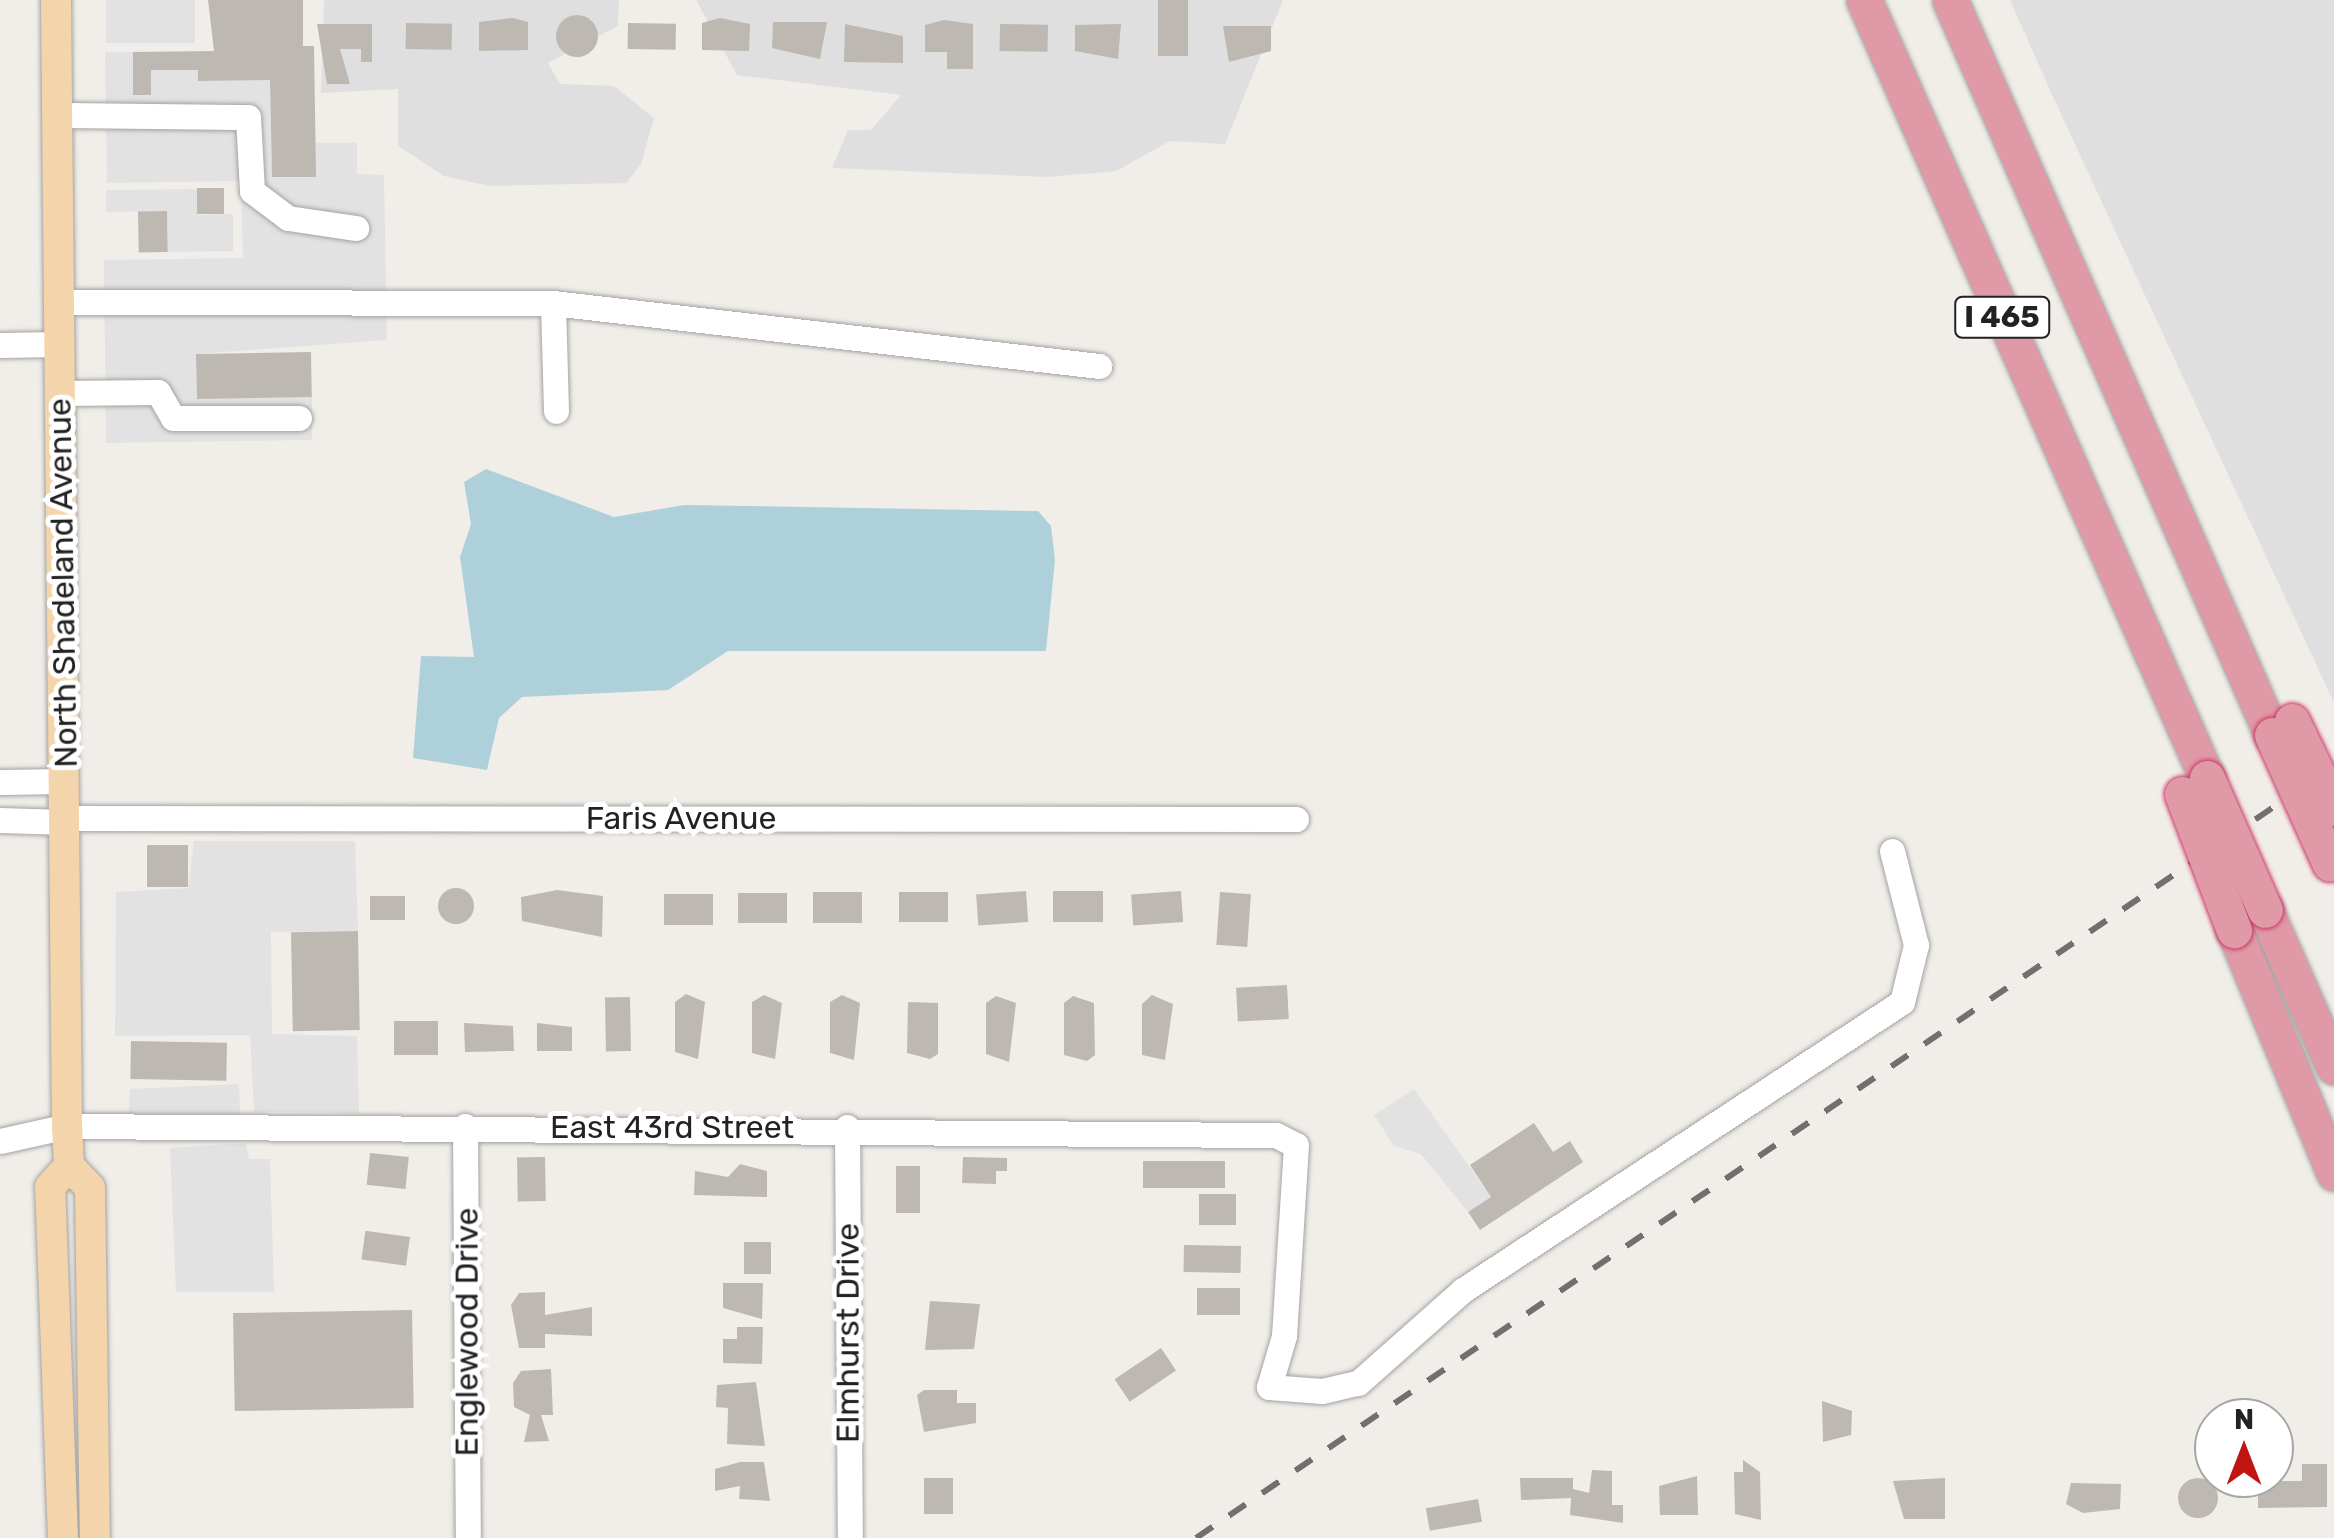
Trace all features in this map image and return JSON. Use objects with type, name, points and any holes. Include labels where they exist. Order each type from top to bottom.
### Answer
[{"type":"highway","name":"I 465","points":[[1864,0],[2138,635],[2194,786],[2265,910],[2334,1067]]},
{"type":"highway","name":"I 465","points":[[1950,0],[2148,448],[2282,728],[2332,869]]},
{"type":"highway","points":[[2282,728],[2334,808]]},
{"type":"highway","points":[[2194,786],[2234,930],[2334,1173]]},
{"type":"main road","name":"North Shadeland Avenue","points":[[56,0],[68,1126],[69,1166],[90,1188],[94,1538]]},
{"type":"main road","name":"North Shadeland Avenue","points":[[62,1538],[50,1188],[69,1166]]},
{"type":"street","points":[[57,115],[248,117],[252,191],[288,218],[356,228]]},
{"type":"street","points":[[59,302],[553,304],[1099,366]]},
{"type":"street","points":[[553,304],[556,410]]},
{"type":"street","points":[[0,345],[60,344]]},
{"type":"street","points":[[60,392],[158,392],[173,418],[299,418]]},
{"type":"street","points":[[0,782],[65,781]]},
{"type":"street","name":"Faris Avenue","points":[[0,820],[1296,819]]},
{"type":"street","name":"East 43rd Street","points":[[0,1141],[68,1126],[847,1127],[1276,1134],[1296,1145],[1284,1336],[1269,1387],[1358,1384],[1463,1290],[1902,1002],[1916,945],[1892,851]]},
{"type":"street","name":"Englewood Drive","points":[[465,1126],[468,1538]]},
{"type":"street","name":"Elmhurst Drive","points":[[847,1127],[850,1538]]},
{"type":"shaded area","points":[[106,0],[195,0],[195,43],[106,43]]},
{"type":"shaded area","points":[[324,0],[619,0],[618,26],[548,63],[560,84],[614,86],[654,118],[641,164],[626,183],[490,186],[444,176],[398,146],[398,89],[321,93]]},
{"type":"shaded area","points":[[696,0],[1283,0],[1225,144],[1170,141],[1116,171],[1047,177],[832,168],[848,130],[871,130],[901,95],[737,75]]},
{"type":"shaded area","points":[[2010,0],[2334,0],[2334,703],[2054,99]]},
{"type":"shaded area","points":[[105,52],[133,52],[134,95],[151,95],[151,70],[198,70],[199,81],[270,80],[272,177],[315,176],[315,143],[357,143],[357,174],[384,175],[387,340],[196,354],[196,398],[312,397],[312,440],[106,443],[104,260],[243,258],[241,181],[107,183]]},
{"type":"shaded area","points":[[197,189],[198,215],[233,214],[233,251],[168,252],[167,211],[106,212],[106,190]]},
{"type":"shaded area","points":[[194,841],[355,841],[358,931],[271,932],[272,1034],[357,1036],[359,1113],[254,1112],[250,1035],[115,1036],[116,892],[188,888]]},
{"type":"shaded area","points":[[239,1084],[240,1116],[129,1116],[130,1089]]},
{"type":"shaded area","points":[[1414,1089],[1491,1197],[1468,1212],[1421,1154],[1394,1146],[1374,1115]]},
{"type":"shaded area","points":[[246,1143],[249,1159],[270,1159],[274,1292],[176,1292],[170,1148]]},
{"type":"water","points":[[486,469],[614,517],[684,505],[1038,511],[1051,526],[1055,560],[1046,651],[728,651],[668,690],[522,697],[499,718],[487,770],[413,758],[421,656],[474,657],[460,557],[471,524],[464,482]]},
{"type":"building","points":[[208,0],[303,0],[303,46],[314,46],[316,177],[272,177],[270,80],[198,81],[198,70],[151,70],[151,95],[133,95],[133,52],[214,51]]},
{"type":"building","points":[[1158,0],[1188,0],[1188,56],[1158,56]]},
{"type":"building","points":[[577,15],[592,21],[598,36],[592,51],[577,57],[562,51],[556,36],[562,21]]},
{"type":"building","points":[[513,18],[528,22],[528,50],[479,51],[479,22]]},
{"type":"building","points":[[720,18],[750,24],[749,51],[702,50],[702,23]]},
{"type":"building","points":[[944,20],[973,24],[973,69],[947,69],[947,52],[925,52],[925,25]]},
{"type":"building","points":[[773,22],[827,22],[820,59],[772,48]]},
{"type":"building","points":[[406,23],[452,24],[452,50],[406,49]]},
{"type":"building","points":[[628,23],[676,24],[676,50],[628,49]]},
{"type":"building","points":[[317,24],[372,24],[372,62],[361,62],[361,49],[340,49],[350,84],[327,84]]},
{"type":"building","points":[[845,24],[903,36],[903,63],[844,62]]},
{"type":"building","points":[[1000,24],[1048,25],[1048,52],[1000,51]]},
{"type":"building","points":[[1121,24],[1118,59],[1075,51],[1075,25]]},
{"type":"building","points":[[1223,26],[1271,26],[1271,51],[1229,62]]},
{"type":"building","points":[[197,188],[224,188],[224,214],[197,214]]},
{"type":"building","points":[[167,211],[168,252],[139,252],[138,212]]},
{"type":"building","points":[[311,352],[312,397],[197,399],[196,354]]},
{"type":"building","points":[[147,845],[188,845],[188,887],[147,887]]},
{"type":"building","points":[[456,888],[469,893],[474,906],[469,919],[456,924],[443,919],[438,906],[443,893]]},
{"type":"building","points":[[557,890],[603,896],[602,937],[522,921],[521,897]]},
{"type":"building","points":[[1026,891],[1028,922],[978,925],[976,894]]},
{"type":"building","points":[[1053,891],[1103,891],[1103,922],[1053,922]]},
{"type":"building","points":[[1181,891],[1183,922],[1133,925],[1131,894]]},
{"type":"building","points":[[813,892],[862,892],[862,923],[813,923]]},
{"type":"building","points":[[899,892],[948,892],[948,922],[899,922]]},
{"type":"building","points":[[1220,892],[1251,894],[1247,947],[1216,945]]},
{"type":"building","points":[[738,893],[787,893],[787,923],[738,923]]},
{"type":"building","points":[[664,894],[713,894],[713,925],[664,925]]},
{"type":"building","points":[[370,896],[405,896],[405,920],[370,920]]},
{"type":"building","points":[[358,931],[360,1030],[293,1031],[291,932]]},
{"type":"building","points":[[1287,985],[1289,1019],[1238,1022],[1236,988]]},
{"type":"building","points":[[686,994],[705,1002],[698,1059],[675,1052],[675,1002]]},
{"type":"building","points":[[764,995],[782,1003],[775,1059],[752,1053],[752,1002]]},
{"type":"building","points":[[842,995],[860,1003],[854,1060],[830,1053],[830,1002]]},
{"type":"building","points":[[1152,995],[1173,1004],[1165,1060],[1142,1055],[1142,1004]]},
{"type":"building","points":[[996,996],[1016,1003],[1009,1062],[986,1054],[986,1003]]},
{"type":"building","points":[[1073,996],[1094,1003],[1095,1055],[1087,1061],[1064,1055],[1064,1003]]},
{"type":"building","points":[[605,997],[630,997],[631,1051],[606,1051]]},
{"type":"building","points":[[908,1002],[938,1003],[938,1054],[930,1059],[907,1053]]},
{"type":"building","points":[[394,1021],[438,1021],[438,1055],[394,1055]]},
{"type":"building","points":[[464,1023],[513,1026],[514,1051],[465,1052]]},
{"type":"building","points":[[537,1023],[572,1027],[572,1051],[537,1051]]},
{"type":"building","points":[[131,1041],[227,1043],[226,1081],[130,1079]]},
{"type":"building","points":[[1534,1123],[1553,1152],[1570,1141],[1583,1162],[1480,1230],[1468,1212],[1491,1197],[1470,1165]]},
{"type":"building","points":[[370,1153],[409,1157],[405,1189],[367,1185]]},
{"type":"building","points":[[517,1157],[545,1157],[546,1201],[518,1201]]},
{"type":"building","points":[[963,1157],[1007,1158],[1007,1171],[996,1171],[996,1184],[962,1183]]},
{"type":"building","points":[[1143,1161],[1225,1161],[1225,1188],[1143,1188]]},
{"type":"building","points":[[740,1164],[767,1171],[767,1197],[694,1195],[695,1171],[728,1177]]},
{"type":"building","points":[[896,1166],[920,1166],[920,1213],[896,1213]]},
{"type":"building","points":[[1199,1194],[1236,1194],[1236,1225],[1199,1225]]},
{"type":"building","points":[[365,1231],[410,1237],[406,1266],[361,1259]]},
{"type":"building","points":[[744,1242],[771,1242],[771,1274],[744,1274]]},
{"type":"building","points":[[1184,1245],[1241,1246],[1241,1273],[1184,1272]]},
{"type":"building","points":[[723,1283],[763,1283],[762,1319],[723,1308]]},
{"type":"building","points":[[1197,1288],[1240,1288],[1240,1315],[1197,1315]]},
{"type":"building","points":[[545,1292],[545,1315],[592,1307],[592,1336],[545,1334],[545,1348],[519,1348],[511,1305],[519,1293]]},
{"type":"building","points":[[930,1301],[980,1304],[974,1349],[925,1350]]},
{"type":"building","points":[[412,1310],[414,1408],[235,1411],[233,1313]]},
{"type":"building","points":[[737,1327],[763,1327],[762,1364],[723,1363],[723,1339],[737,1339]]},
{"type":"building","points":[[1161,1348],[1176,1370],[1130,1402],[1115,1379]]},
{"type":"building","points":[[551,1369],[553,1415],[541,1415],[549,1441],[524,1442],[530,1415],[514,1407],[513,1383],[521,1371]]},
{"type":"building","points":[[756,1382],[765,1446],[727,1444],[728,1408],[716,1407],[717,1385]]},
{"type":"building","points":[[924,1390],[957,1390],[957,1403],[976,1403],[976,1423],[924,1432],[917,1395]]},
{"type":"building","points":[[1822,1401],[1852,1411],[1851,1435],[1823,1442]]},
{"type":"building","points":[[1743,1460],[1760,1472],[1761,1520],[1735,1514],[1734,1472],[1743,1472]]},
{"type":"building","points":[[740,1462],[764,1462],[770,1501],[739,1499],[740,1486],[715,1491],[715,1469]]},
{"type":"building","points":[[2302,1464],[2327,1464],[2327,1507],[2258,1508],[2258,1498],[2294,1498],[2294,1481],[2302,1481]]},
{"type":"building","points":[[1592,1470],[1612,1471],[1612,1505],[1623,1505],[1623,1523],[1570,1515],[1571,1498],[1521,1500],[1520,1478],[1573,1478],[1573,1489],[1589,1493]]},
{"type":"building","points":[[1697,1476],[1698,1515],[1660,1515],[1659,1486]]},
{"type":"building","points":[[924,1478],[953,1478],[953,1514],[924,1514]]},
{"type":"building","points":[[1945,1478],[1945,1519],[1904,1519],[1893,1481]]},
{"type":"building","points":[[2194,1478],[2194,1498],[2218,1498],[2217,1506],[2206,1517],[2190,1517],[2179,1506],[2179,1490]]},
{"type":"building","points":[[2071,1483],[2121,1484],[2120,1509],[2083,1513],[2066,1504]]},
{"type":"building","points":[[1478,1499],[1482,1522],[1430,1531],[1426,1508]]},
{"type":"railway","points":[[1196,1538],[2334,766]]}]
